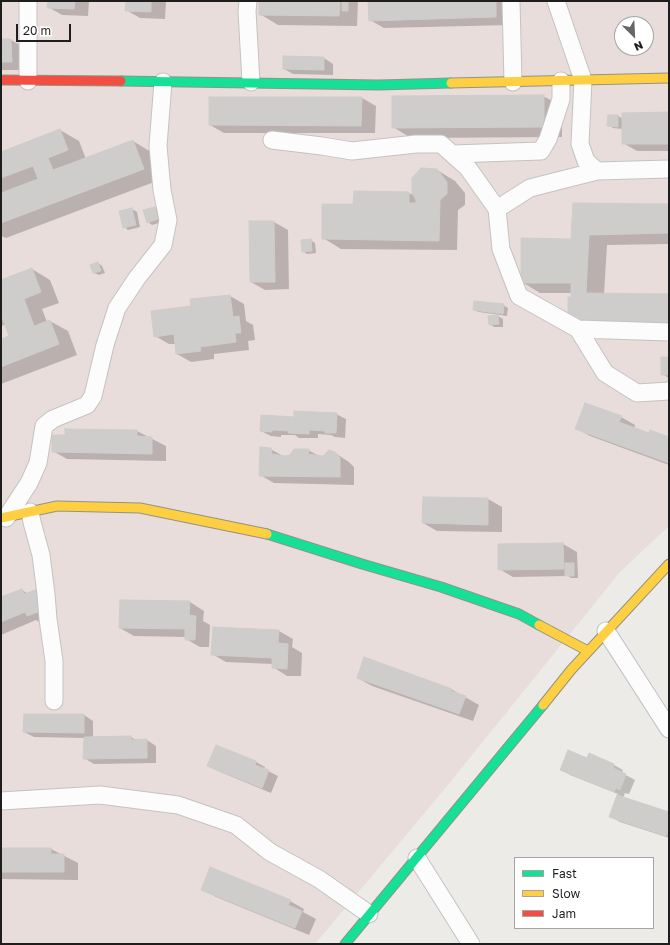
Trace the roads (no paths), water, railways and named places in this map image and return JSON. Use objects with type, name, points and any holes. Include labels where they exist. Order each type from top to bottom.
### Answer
[{"type":"street","points":[[28,1],[28,81]]},
{"type":"street","points":[[248,1],[252,82]]},
{"type":"street","points":[[511,1],[513,82]]},
{"type":"street","points":[[556,1],[583,80],[580,144],[586,161],[597,171]]},
{"type":"street","points":[[1,80],[252,82],[379,85],[669,78]]},
{"type":"street","points":[[453,154],[541,151],[548,139],[561,99],[561,81]]},
{"type":"street","points":[[3,518],[29,483],[38,463],[44,426],[53,419],[87,405],[93,396],[105,345],[117,308],[137,278],[163,246],[168,220],[162,190],[158,146],[163,82]]},
{"type":"street","points":[[272,140],[352,151],[416,144],[441,144],[468,168],[497,209],[501,249],[519,296],[578,329],[669,332]]},
{"type":"street","points":[[497,209],[530,188],[597,171],[669,170]]},
{"type":"street","points":[[578,329],[605,373],[637,393],[669,391]]},
{"type":"street","points":[[3,518],[57,506],[140,508],[272,535],[362,564],[441,587],[519,614],[588,651]]},
{"type":"street","points":[[30,512],[41,555],[46,594],[54,661],[54,701]]},
{"type":"street","points":[[345,944],[571,670],[669,564]]},
{"type":"street","points":[[606,632],[669,729]]},
{"type":"street","points":[[1,801],[100,795],[178,805],[236,825],[270,852],[319,879],[369,914]]},
{"type":"street","points":[[417,858],[471,944]]}]
